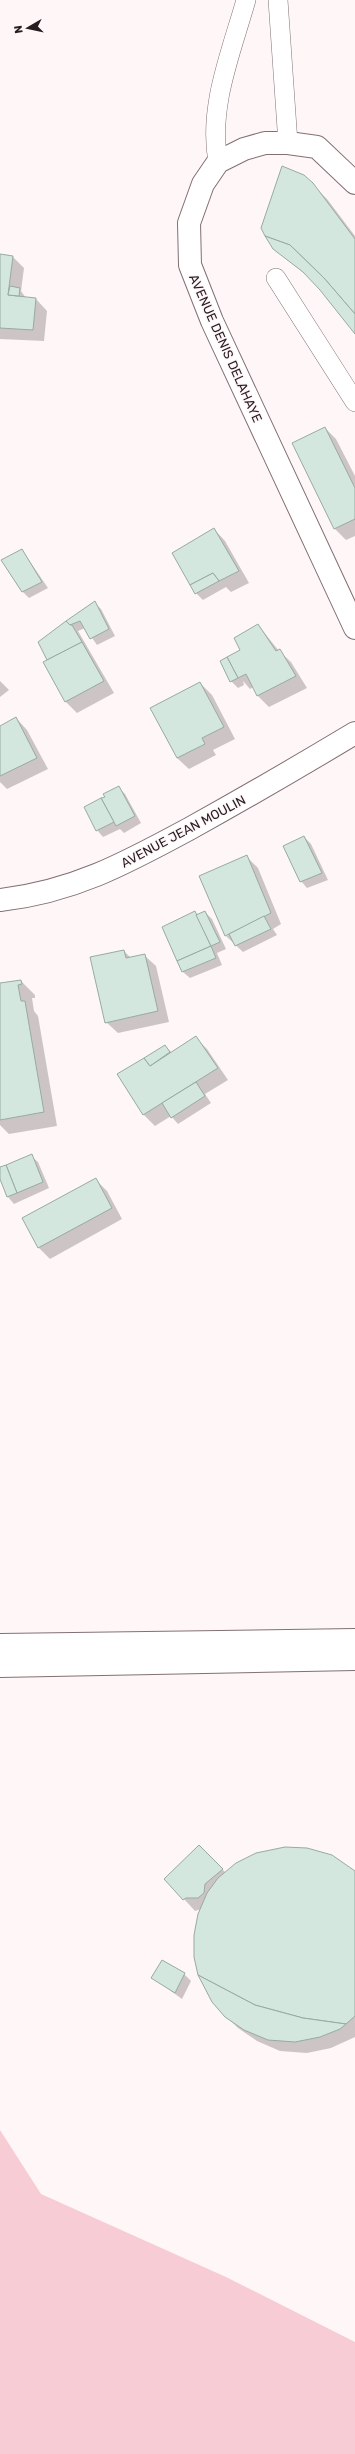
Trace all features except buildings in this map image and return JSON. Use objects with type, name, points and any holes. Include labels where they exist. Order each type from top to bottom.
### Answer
[{"type":"street","name":"AVENUE DENIS DELAHAYE","points":[[354,623],[212,321],[190,265],[189,223],[203,184],[218,162],[244,149],[265,143],[288,143],[317,147],[355,183]]},
{"type":"street","name":"AVENUE JEAN MOULIN","points":[[0,900],[68,887],[127,862],[260,791],[355,733]]},
{"type":"street","points":[[0,1645],[355,1640]]},
{"type":"street","points":[[0,1666],[355,1659]]},
{"type":"lane","points":[[218,162],[214,141],[216,106],[246,0]]},
{"type":"lane","points":[[278,0],[288,143]]},
{"type":"lane","points":[[276,278],[355,402]]},
{"type":"shaded area","points":[[0,2130],[41,2194],[226,2277],[355,2342],[355,2454],[0,2454]]}]
